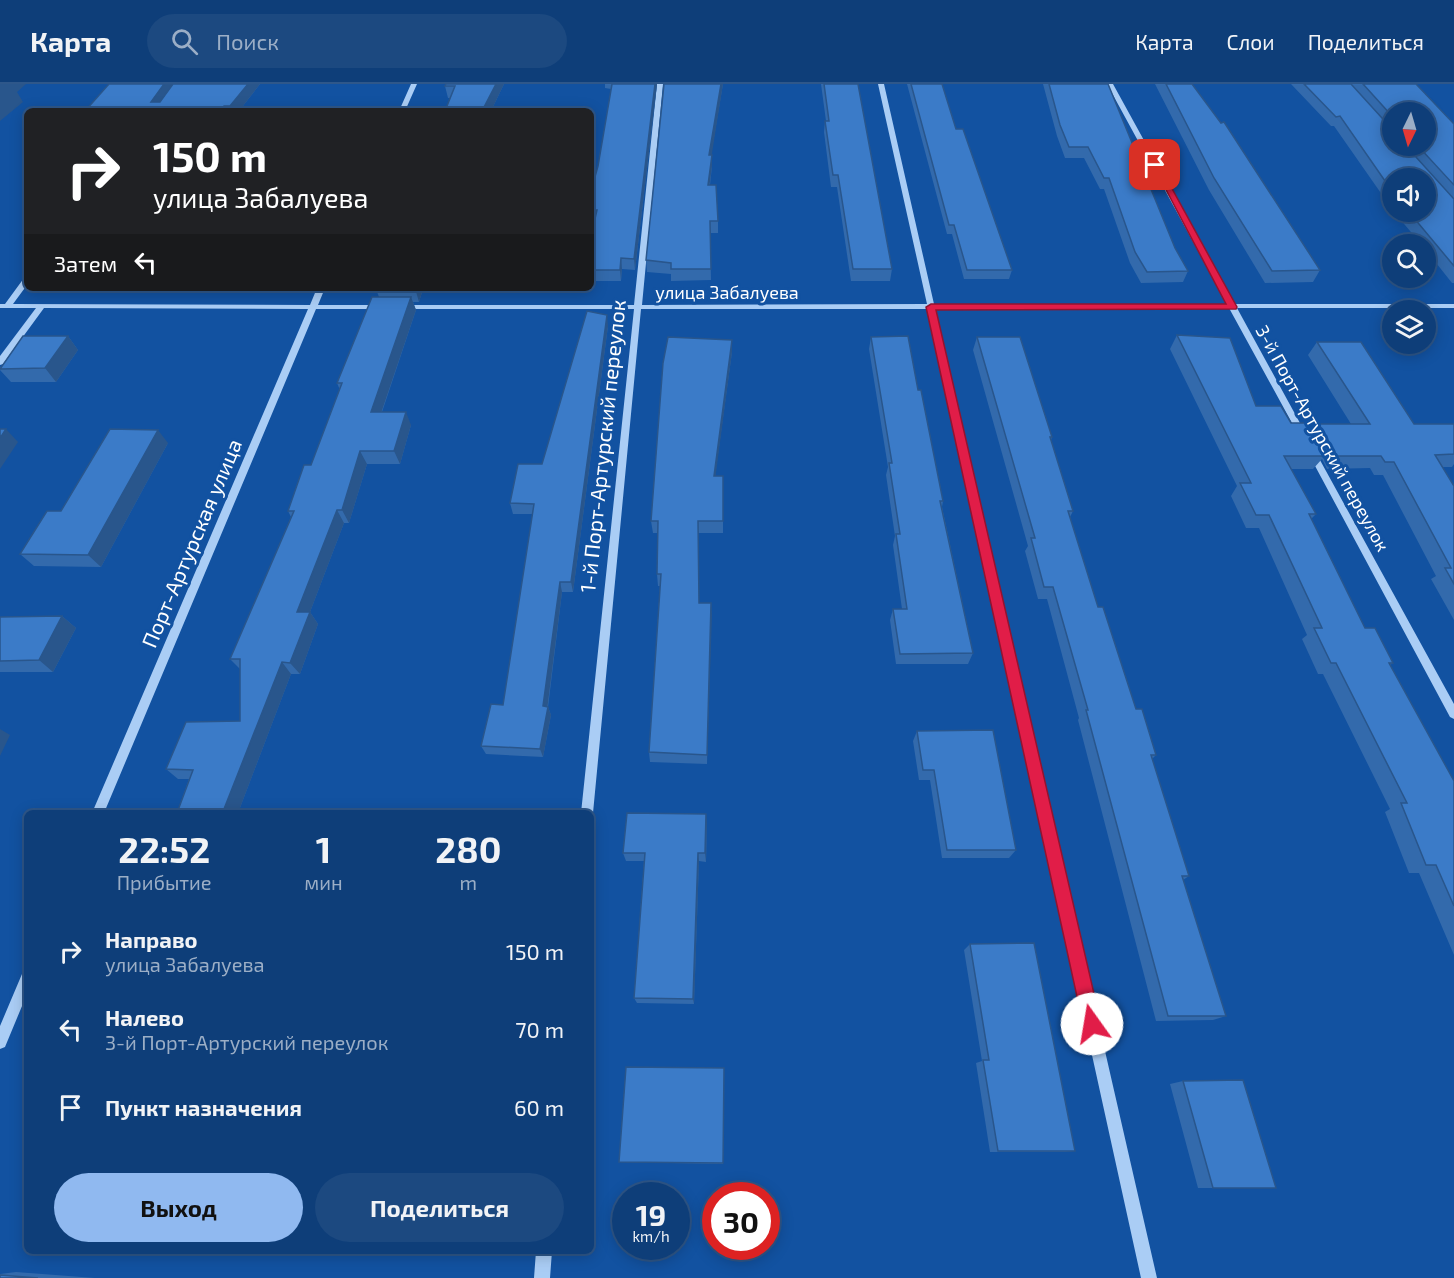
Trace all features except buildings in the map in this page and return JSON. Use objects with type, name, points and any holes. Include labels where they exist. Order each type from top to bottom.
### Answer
[{"type":"street","points":[[403,108],[414,84]]},
{"type":"street","name":"1-й Порт-Артурский переулок","points":[[587,810],[660,84]]},
{"type":"street","points":[[881,84],[1149,1278]]},
{"type":"street","name":"3-й Порт-Артурский переулок","points":[[1110,84],[1454,714]]},
{"type":"street","points":[[3,306],[24,283]]},
{"type":"street","name":"Порт-Артурская улица","points":[[99,810],[320,291]]},
{"type":"street","points":[[3,306],[385,307]]},
{"type":"street","points":[[0,362],[42,306]]},
{"type":"street","name":"улица Забалуева","points":[[397,307],[1454,306]]},
{"type":"street","points":[[0,1042],[24,986]]},
{"type":"street","points":[[542,1278],[544,1254]]},
{"type":"route","points":[[1092,1024],[931,307],[1233,307],[1155,165]]}]
